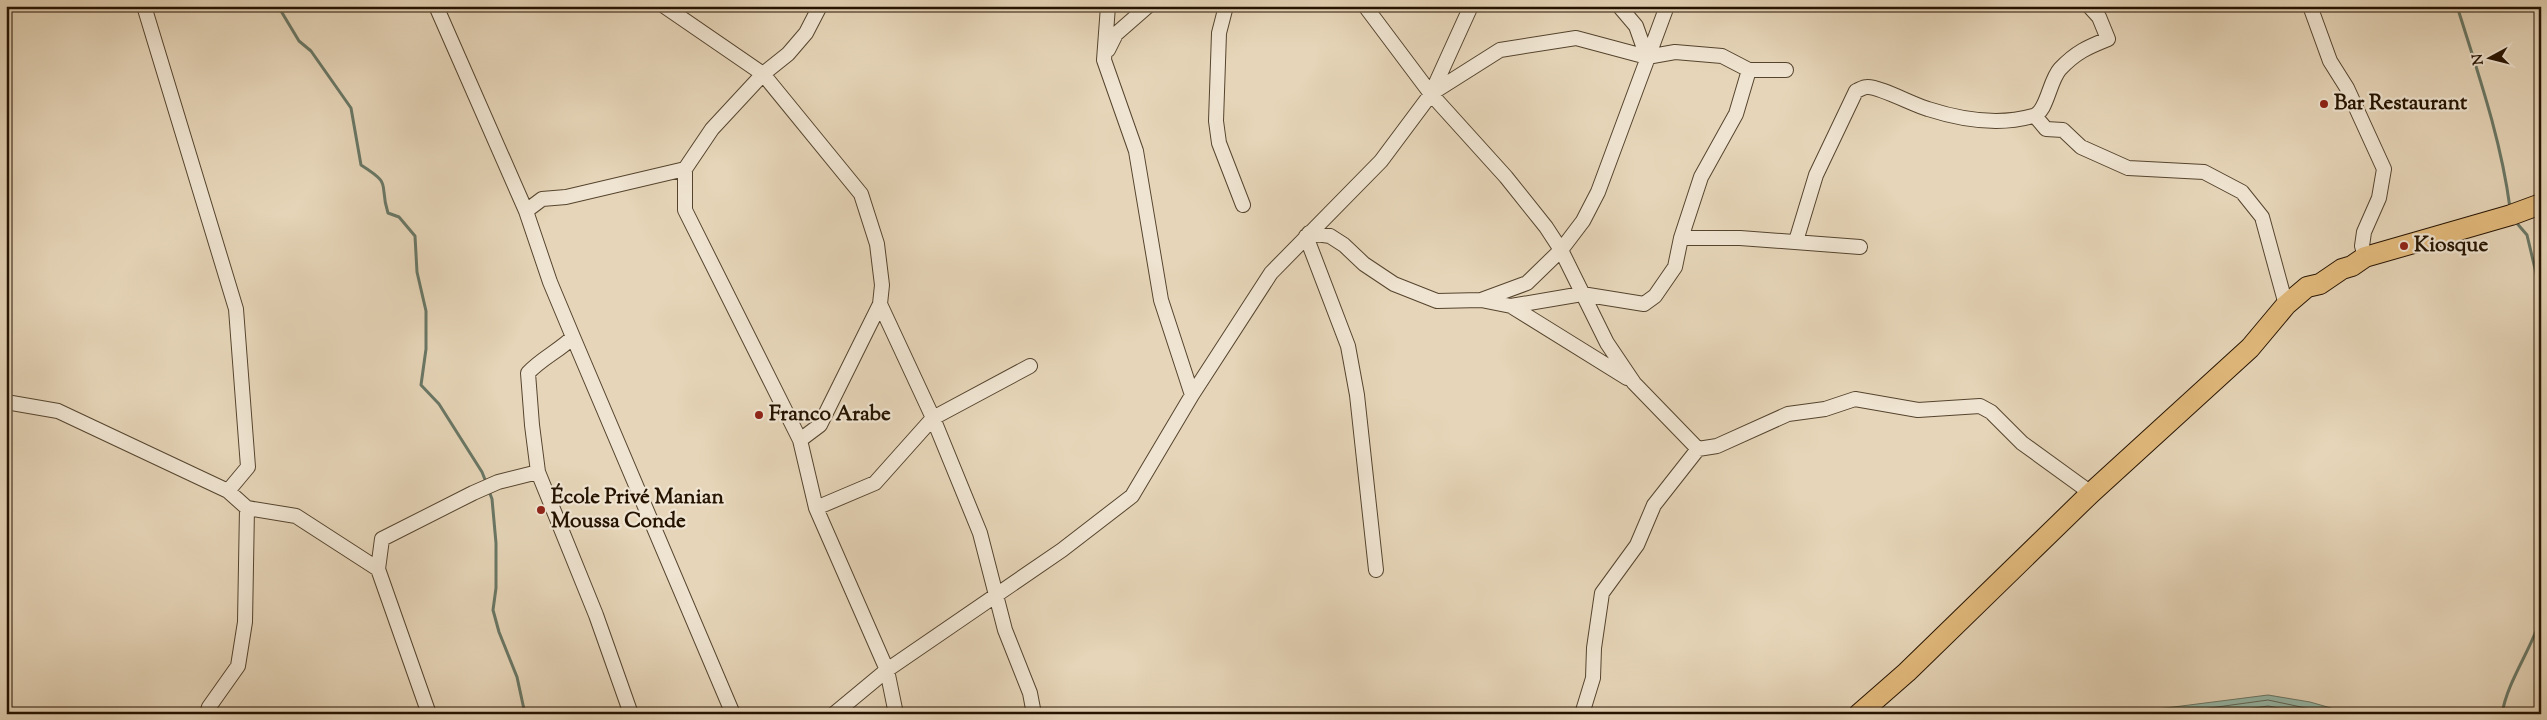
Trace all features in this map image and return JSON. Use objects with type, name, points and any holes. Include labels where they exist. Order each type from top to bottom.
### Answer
[{"type":"highway","points":[[1859,714],[1907,672],[2091,493],[2250,348],[2286,305],[2307,287],[2320,284],[2342,269],[2352,266],[2365,257],[2511,215],[2541,204]]},
{"type":"street","points":[[144,6],[236,309],[248,467],[228,491]]},
{"type":"street","points":[[436,6],[526,211],[550,282],[572,336],[733,714]]},
{"type":"street","points":[[664,6],[763,74],[861,194],[877,244],[882,285],[880,304],[820,425],[800,440]]},
{"type":"street","points":[[820,6],[806,34],[788,54],[763,74],[712,129],[685,169],[685,210],[800,440],[816,508],[886,670],[896,714]]},
{"type":"street","points":[[1108,6],[1104,60],[1136,151],[1161,300],[1192,395]]},
{"type":"street","points":[[1104,60],[1116,34],[1148,6]]},
{"type":"street","points":[[1226,6],[1219,33],[1216,121],[1218,144],[1243,205]]},
{"type":"street","points":[[1365,6],[1431,94],[1506,177],[1561,250],[1607,343],[1634,383],[1698,449]]},
{"type":"street","points":[[834,714],[886,670],[1062,550],[1132,496],[1192,395],[1271,272],[1381,161],[1431,94],[1471,6]]},
{"type":"street","points":[[1619,6],[1636,26],[1647,57]]},
{"type":"street","points":[[1481,300],[1527,283],[1561,250],[1583,221],[1598,192],[1667,6]]},
{"type":"street","points":[[1796,241],[1816,175],[1856,91],[1867,87],[1880,89],[1928,110],[1972,120],[1994,123],[2035,116],[2042,110],[2051,81],[2060,69],[2080,50],[2108,39],[2099,17],[2089,6]]},
{"type":"street","points":[[2310,6],[2330,61],[2348,88],[2384,169],[2379,198],[2364,232],[2362,246],[2365,257]]},
{"type":"street","points":[[1431,94],[1500,50],[1576,38],[1647,57],[1675,52],[1722,56],[1749,70],[1786,70]]},
{"type":"street","points":[[1511,306],[1582,294],[1644,304],[1655,296],[1675,267],[1681,238],[1701,177],[1736,114],[1749,70]]},
{"type":"street","points":[[2035,116],[2046,129],[2063,130],[2081,147],[2128,168],[2204,172],[2242,192],[2262,217],[2286,305]]},
{"type":"street","points":[[526,211],[542,199],[566,197],[685,169]]},
{"type":"street","points":[[1307,234],[1330,236],[1344,244],[1364,264],[1394,284],[1437,301],[1481,300],[1511,306],[1634,383]]},
{"type":"street","points":[[1307,234],[1348,346],[1357,395],[1376,570]]},
{"type":"street","points":[[1681,238],[1740,238],[1860,247]]},
{"type":"street","points":[[880,304],[933,418],[980,533],[1005,630],[1030,693],[1034,714]]},
{"type":"street","points":[[572,336],[559,351],[542,359],[528,373],[538,472],[596,615],[631,714]]},
{"type":"street","points":[[816,508],[874,484],[933,418],[1030,366]]},
{"type":"street","points":[[1582,714],[1593,678],[1594,648],[1602,594],[1636,545],[1654,504],[1698,449],[1717,446],[1788,414],[1825,409],[1855,399],[1918,410],[1980,406],[1991,412],[2022,443],[2091,493]]},
{"type":"street","points":[[6,402],[58,410],[228,491],[247,508],[296,516],[378,569]]},
{"type":"street","points":[[429,714],[378,569],[382,539],[481,489],[498,482],[538,472]]},
{"type":"street","points":[[207,714],[209,707],[238,666],[245,622],[247,508]]},
{"type":"water","points":[[2268,695],[2310,702],[2352,714],[2139,714],[2150,710]]},
{"type":"waterway","points":[[278,6],[299,41],[311,51],[351,108],[361,165],[381,181],[388,213],[399,217],[415,236],[417,272],[426,311],[426,349],[421,385],[439,404],[482,472],[486,482]]},
{"type":"waterway","points":[[2457,6],[2495,131],[2510,208]]},
{"type":"waterway","points":[[2515,221],[2527,235],[2541,294]]},
{"type":"waterway","points":[[489,491],[492,499],[496,543],[496,588],[493,610],[499,632],[517,677],[525,714]]},
{"type":"waterway","points":[[2502,714],[2509,690],[2541,618]]},
{"type":"place","name":"Bar Restaurant","points":[[2324,104]]},
{"type":"place","name":"Kiosque","points":[[2404,246]]},
{"type":"place","name":"Franco Arabe","points":[[759,415]]},
{"type":"place","name":"École Privé Manian Moussa Conde","points":[[541,510]]}]
